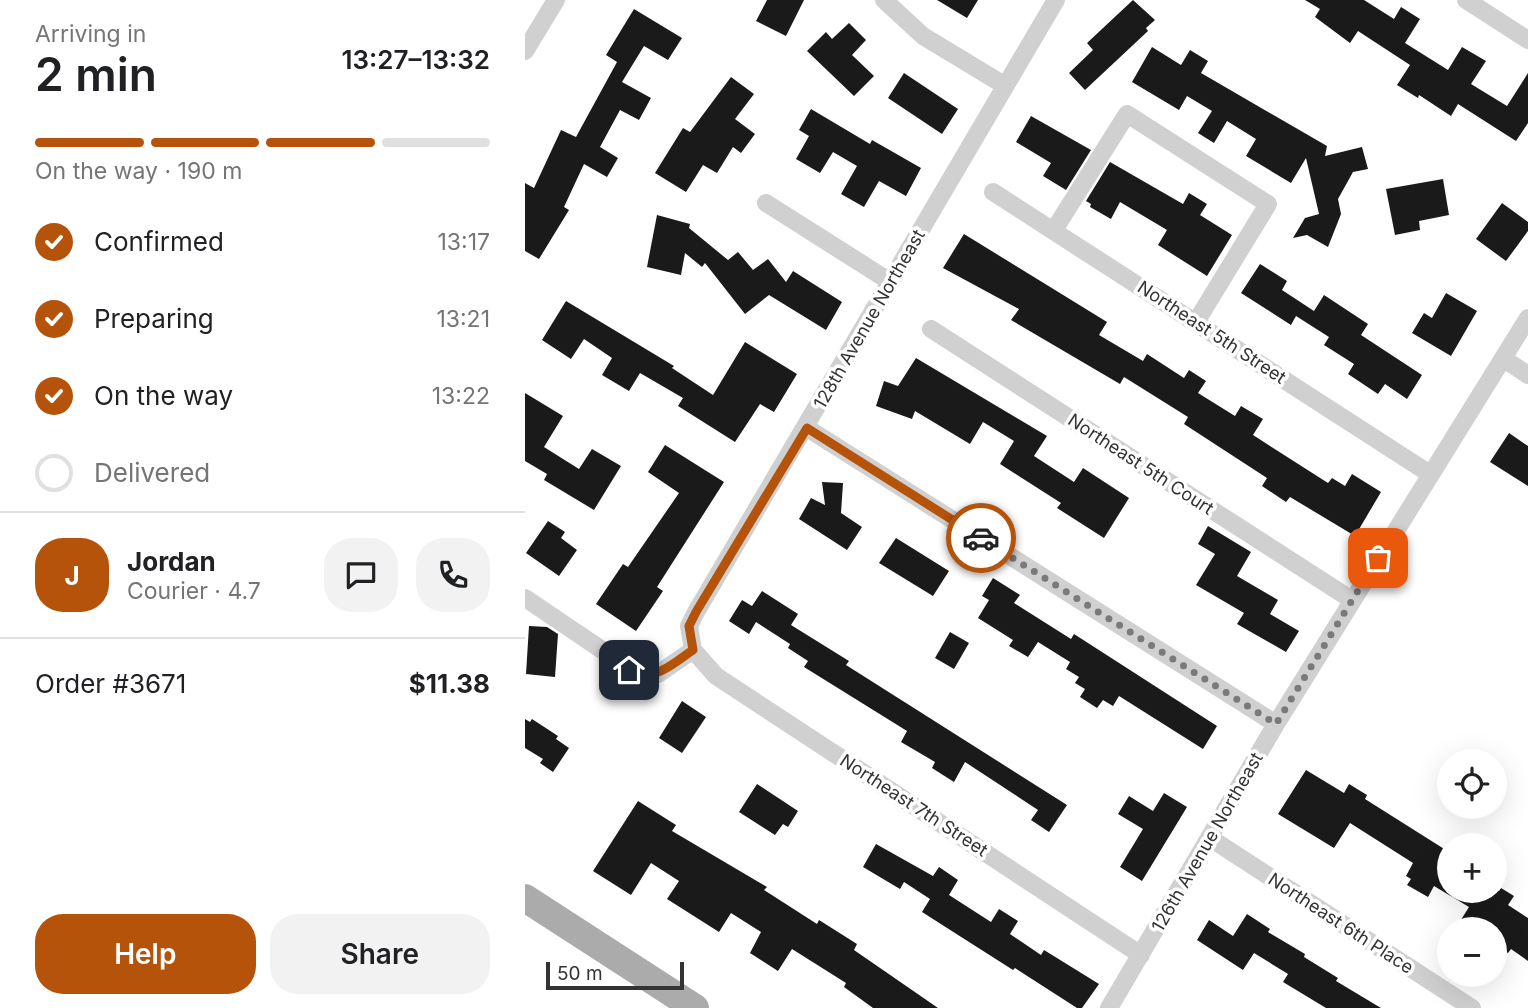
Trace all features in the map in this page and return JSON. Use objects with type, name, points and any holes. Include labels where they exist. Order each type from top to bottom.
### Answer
[{"type":"main road","points":[[525,898],[695,1008]]},
{"type":"street","points":[[525,51],[556,0]]},
{"type":"street","points":[[884,0],[923,36],[1004,85]]},
{"type":"street","name":"128th Avenue Northeast","points":[[693,650],[689,626],[696,612],[807,428],[889,281],[1056,0]]},
{"type":"street","points":[[1466,0],[1528,40]]},
{"type":"street","points":[[1054,230],[1127,114],[1268,204],[1196,321]]},
{"type":"street","name":"Northeast 5th Street","points":[[993,192],[1430,474]]},
{"type":"street","points":[[767,202],[889,281]]},
{"type":"street","name":"126th Avenue Northeast","points":[[1109,1008],[1276,724],[1528,318]]},
{"type":"street","name":"Northeast 5th Court","points":[[931,329],[1352,600]]},
{"type":"street","points":[[1504,359],[1528,374]]},
{"type":"street","points":[[807,428],[1276,724]]},
{"type":"street","points":[[525,598],[639,675],[658,674],[693,650]]},
{"type":"street","name":"Northeast 7th Street","points":[[693,650],[716,676],[1141,955]]},
{"type":"street","name":"Northeast 6th Place","points":[[1210,838],[1472,1008]]},
{"type":"building","points":[[767,0],[804,0],[786,36],[756,21]]},
{"type":"building","points":[[937,0],[978,0],[967,18]]},
{"type":"building","points":[[1133,0],[1155,20],[1146,28],[1148,31],[1085,90],[1069,73],[1093,50],[1087,43]]},
{"type":"building","points":[[1305,0],[1364,0],[1394,19],[1401,7],[1420,19],[1405,43],[1448,70],[1462,47],[1486,61],[1471,84],[1507,106],[1528,73],[1528,123],[1516,141],[1458,104],[1451,116],[1419,95],[1418,98],[1397,85],[1410,65],[1358,31],[1350,43],[1315,17],[1320,9]]},
{"type":"building","points":[[634,9],[682,38],[668,60],[644,46],[622,82],[651,98],[639,120],[620,110],[600,147],[618,158],[607,177],[584,164],[564,207],[569,210],[539,259],[525,251],[525,183],[534,188],[561,130],[576,137],[617,62],[606,55]]},
{"type":"building","points":[[849,23],[866,40],[852,55],[874,76],[854,96],[807,51],[826,32],[832,39]]},
{"type":"building","points":[[1152,47],[1181,65],[1190,50],[1208,61],[1201,73],[1327,146],[1325,156],[1362,147],[1368,169],[1353,172],[1338,199],[1341,214],[1328,247],[1307,235],[1293,238],[1305,218],[1319,214],[1306,158],[1291,183],[1246,156],[1256,139],[1227,121],[1214,143],[1198,133],[1212,111],[1187,96],[1179,110],[1132,82]]},
{"type":"building","points":[[904,73],[958,109],[942,134],[888,98]]},
{"type":"building","points":[[731,77],[754,94],[735,119],[755,134],[741,153],[733,147],[717,173],[703,165],[686,192],[655,173],[683,128],[690,132]]},
{"type":"building","points":[[811,109],[870,144],[872,140],[921,168],[906,196],[879,181],[864,207],[841,194],[857,166],[833,152],[820,173],[796,159],[809,136],[799,130]]},
{"type":"building","points":[[1031,116],[1091,150],[1066,190],[1043,176],[1051,163],[1016,142]]},
{"type":"building","points":[[1110,162],[1183,204],[1189,193],[1207,204],[1200,215],[1232,235],[1207,276],[1158,245],[1167,230],[1120,202],[1111,219],[1090,207],[1091,204],[1086,201]]},
{"type":"building","points":[[1443,179],[1449,215],[1419,221],[1420,230],[1395,235],[1386,189]]},
{"type":"building","points":[[1502,203],[1528,222],[1528,231],[1506,261],[1476,239]]},
{"type":"building","points":[[657,215],[690,224],[689,228],[728,260],[738,252],[753,270],[768,259],[786,282],[793,271],[842,302],[826,330],[769,295],[745,314],[705,263],[702,267],[685,253],[681,275],[647,267]]},
{"type":"building","points":[[964,234],[1107,322],[1099,335],[1143,361],[1147,354],[1184,378],[1189,370],[1206,381],[1198,393],[1235,416],[1241,406],[1263,419],[1253,435],[1328,483],[1332,478],[1345,486],[1352,474],[1381,492],[1355,536],[1290,497],[1286,502],[1262,486],[1267,478],[1184,424],[1188,417],[1124,377],[1120,384],[1011,320],[1019,309],[943,268]]},
{"type":"building","points":[[1260,264],[1287,281],[1282,290],[1314,311],[1324,295],[1368,324],[1361,335],[1422,375],[1407,399],[1385,384],[1378,394],[1348,374],[1354,364],[1324,345],[1329,337],[1296,316],[1291,325],[1241,293]]},
{"type":"building","points":[[1446,293],[1477,311],[1451,356],[1412,333],[1424,313],[1432,318]]},
{"type":"building","points":[[566,301],[674,366],[672,368],[713,395],[745,342],[797,374],[774,412],[760,404],[735,442],[678,406],[683,398],[640,373],[629,391],[602,375],[612,358],[584,339],[571,359],[542,340]]},
{"type":"building","points":[[916,358],[1047,436],[1034,456],[1074,482],[1083,468],[1129,498],[1104,538],[1057,508],[1061,503],[1000,464],[1014,441],[983,422],[970,444],[915,411],[912,419],[876,406],[884,381],[898,386]]},
{"type":"building","points":[[525,393],[563,416],[544,447],[579,469],[592,449],[621,466],[594,510],[544,480],[547,474],[525,461]]},
{"type":"building","points":[[1509,433],[1528,446],[1528,486],[1490,462]]},
{"type":"building","points":[[665,445],[724,482],[657,587],[663,591],[636,631],[596,604],[623,564],[628,567],[679,493],[648,472]]},
{"type":"building","points":[[822,482],[843,483],[841,513],[862,527],[847,550],[799,519],[811,498],[825,505]]},
{"type":"building","points":[[548,521],[565,532],[561,538],[577,550],[559,576],[526,553]]},
{"type":"building","points":[[1208,526],[1251,552],[1237,576],[1278,600],[1270,614],[1299,631],[1286,652],[1237,624],[1244,613],[1196,585],[1215,554],[1198,544]]},
{"type":"building","points":[[896,538],[949,571],[933,596],[879,563]]},
{"type":"building","points":[[993,578],[1020,595],[1014,603],[1071,639],[1074,634],[1217,726],[1203,749],[1119,696],[1113,706],[1103,700],[1097,708],[1080,697],[1085,689],[1075,683],[1079,677],[1066,669],[1070,662],[1038,642],[1028,657],[1009,646],[1013,640],[978,618],[989,600],[982,596]]},
{"type":"building","points":[[762,591],[798,614],[791,625],[849,661],[846,665],[1067,805],[1049,832],[1031,820],[1038,810],[965,762],[954,782],[932,768],[935,762],[901,742],[907,731],[804,667],[808,661],[788,648],[790,644],[756,622],[749,634],[729,621],[742,600],[752,606]]},
{"type":"building","points":[[529,626],[547,627],[558,634],[555,677],[526,674]]},
{"type":"building","points":[[950,632],[969,643],[954,669],[935,658]]},
{"type":"building","points":[[682,701],[706,717],[682,753],[659,738]]},
{"type":"building","points":[[525,719],[530,722],[532,719],[558,736],[556,739],[569,748],[553,772],[540,763],[543,759],[525,748]]},
{"type":"building","points":[[1306,770],[1344,793],[1349,784],[1367,795],[1365,799],[1437,844],[1437,888],[1434,886],[1428,897],[1407,885],[1411,879],[1406,876],[1413,863],[1350,823],[1334,848],[1278,814]]},
{"type":"building","points":[[757,784],[798,811],[788,827],[783,824],[775,835],[739,812]]},
{"type":"building","points":[[1164,793],[1187,807],[1142,881],[1120,867],[1143,829],[1118,814],[1129,796],[1153,811]]},
{"type":"building","points":[[638,801],[676,825],[672,831],[767,887],[764,890],[817,924],[819,920],[857,944],[854,950],[938,1008],[873,1008],[844,987],[846,983],[792,949],[778,971],[750,953],[761,932],[731,913],[719,932],[667,899],[679,881],[651,863],[631,895],[593,871]]},
{"type":"building","points":[[876,844],[933,876],[939,867],[958,880],[949,895],[991,922],[999,909],[1018,921],[1010,934],[1041,955],[1044,950],[1099,984],[1082,1008],[1077,1008],[1015,968],[1013,970],[922,912],[930,899],[904,882],[900,889],[863,867]]},
{"type":"building","points":[[1507,892],[1514,896],[1508,905],[1528,918],[1528,961],[1511,949],[1507,952],[1507,917],[1463,917],[1469,907],[1462,903],[1507,903]]},
{"type":"building","points":[[1247,914],[1270,929],[1268,932],[1338,978],[1336,981],[1381,1008],[1326,1008],[1283,982],[1288,974],[1254,953],[1243,970],[1197,940],[1209,920],[1233,936]]},
{"type":"way so far","points":[[981,538],[1276,724],[1378,558]]},
{"type":"route","points":[[629,670],[639,675],[658,674],[693,650],[689,626],[696,612],[807,428],[981,538]]}]
